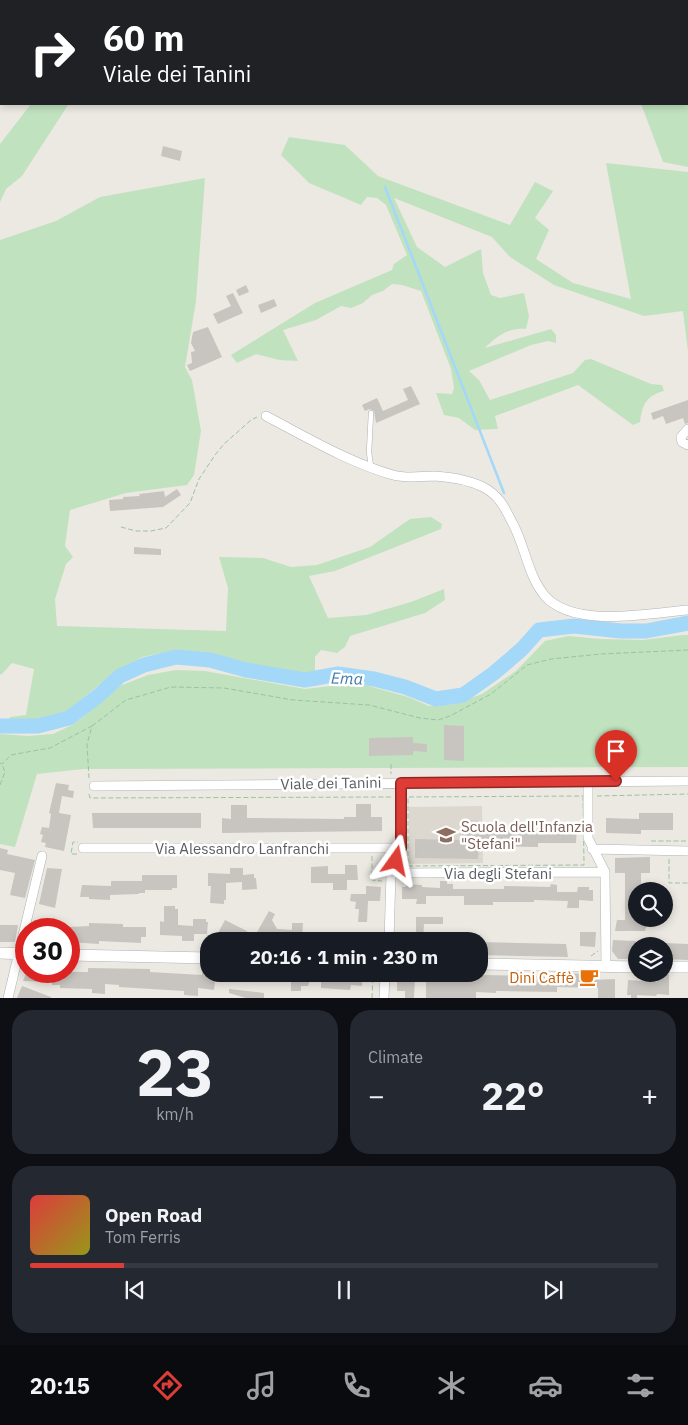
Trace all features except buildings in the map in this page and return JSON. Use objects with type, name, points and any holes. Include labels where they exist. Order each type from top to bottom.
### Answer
[{"type":"main road","points":[[0,953],[15,954]]},
{"type":"main road","points":[[80,955],[200,958]]},
{"type":"main road","points":[[488,964],[628,967]]},
{"type":"main road","points":[[673,967],[688,967]]},
{"type":"street","points":[[266,416],[363,465],[408,478],[435,476],[471,482],[493,494],[502,502],[518,532],[529,567],[545,596],[555,605],[591,616],[624,617],[688,610]]},
{"type":"street","points":[[688,429],[681,437],[682,442],[688,445]]},
{"type":"street","name":"Viale dei Tanini","points":[[91,786],[688,781]]},
{"type":"street","points":[[588,782],[588,838],[605,872],[606,966]]},
{"type":"street","points":[[388,932],[391,873],[401,848],[401,783]]},
{"type":"street","name":"Via Alessandro Lanfranchi","points":[[83,848],[401,848]]},
{"type":"street","points":[[592,848],[688,851]]},
{"type":"street","points":[[29,918],[42,856]]},
{"type":"street","name":"Via degli Stefani","points":[[391,873],[605,872]]},
{"type":"street","points":[[8,998],[15,976]]},
{"type":"street","points":[[384,998],[385,982]]},
{"type":"lane","points":[[371,467],[369,452],[372,413]]},
{"type":"path","points":[[121,527],[136,531],[166,528],[190,503],[202,474],[224,444],[253,418],[266,416]]},
{"type":"path","points":[[0,785],[5,769],[1,763],[11,756],[50,748],[92,726],[126,700],[171,687],[224,688],[293,700],[368,705],[420,718],[438,720],[450,716],[491,694],[527,665],[551,659],[602,654],[688,650]]},
{"type":"path","points":[[92,726],[88,744],[90,798],[392,797],[394,799]]},
{"type":"path","points":[[597,796],[688,794]]},
{"type":"path","points":[[408,798],[584,796],[584,865],[408,866]]},
{"type":"path","points":[[652,841],[688,841]]},
{"type":"path","points":[[668,854],[669,883],[688,883]]},
{"type":"path","points":[[372,998],[373,982]]},
{"type":"shaded area","name":"Scuola dell'Infanzia \"Stefani\"","points":[[482,806],[483,863],[409,864],[409,807]]},
{"type":"green space","points":[[30,105],[68,105],[22,176],[6,189],[0,202],[0,144]]},
{"type":"green space","points":[[641,105],[688,105],[688,167],[663,162]]},
{"type":"green space","points":[[289,137],[345,145],[378,176],[510,225],[535,182],[553,191],[535,218],[549,230],[536,259],[573,283],[631,299],[606,163],[688,172],[688,351],[683,311],[644,316],[554,285],[510,257],[492,237],[394,198],[417,247],[445,267],[481,249],[483,273],[491,295],[500,298],[524,293],[529,316],[526,329],[514,329],[504,333],[485,348],[551,329],[556,335],[556,343],[548,341],[531,345],[469,371],[479,380],[490,400],[573,373],[585,360],[591,359],[651,384],[662,385],[664,391],[649,398],[642,411],[640,422],[633,425],[578,385],[495,416],[498,429],[475,430],[459,418],[444,415],[436,393],[452,394],[454,388],[451,369],[421,291],[392,284],[383,291],[372,295],[363,303],[351,308],[341,306],[316,320],[283,330],[298,361],[279,360],[256,354],[237,363],[231,355],[315,303],[392,270],[394,264],[407,255],[386,205],[377,198],[367,197],[361,205],[309,183],[281,155]]},
{"type":"green space","points":[[205,178],[196,301],[185,367],[192,380],[201,431],[194,475],[187,485],[126,493],[70,510],[65,546],[73,557],[66,564],[55,599],[57,626],[226,631],[228,588],[219,557],[263,558],[291,567],[317,565],[370,547],[410,519],[431,517],[442,524],[441,529],[335,571],[309,576],[328,618],[366,615],[411,602],[444,589],[445,600],[425,613],[350,636],[345,647],[337,653],[321,650],[315,657],[315,671],[301,674],[237,661],[172,651],[142,657],[106,679],[64,714],[27,723],[9,722],[10,717],[26,715],[34,669],[12,663],[0,674],[0,240],[56,221],[100,197]]},
{"type":"green space","points":[[688,635],[688,767],[84,769],[37,774],[15,847],[0,844],[0,734],[28,736],[53,734],[82,718],[117,687],[148,675],[176,670],[205,671],[305,689],[358,683],[408,697],[429,706],[454,704],[482,694],[516,671],[545,641],[568,636],[643,640]]},
{"type":"waterway","points":[[385,187],[504,493]]},
{"type":"waterway","name":"Ema","points":[[0,726],[38,726],[69,718],[120,676],[144,665],[176,657],[210,660],[246,670],[305,680],[338,674],[374,679],[405,687],[436,699],[463,695],[494,673],[522,649],[539,630],[574,626],[621,631],[646,631],[688,623]]},
{"type":"place","name":"Scuola dell'Infanzia \"Stefani\"","points":[[446,835]]},
{"type":"place","name":"Dini Caffè","points":[[589,977]]},
{"type":"route","points":[[396,861],[401,848],[401,783],[616,781]]}]
